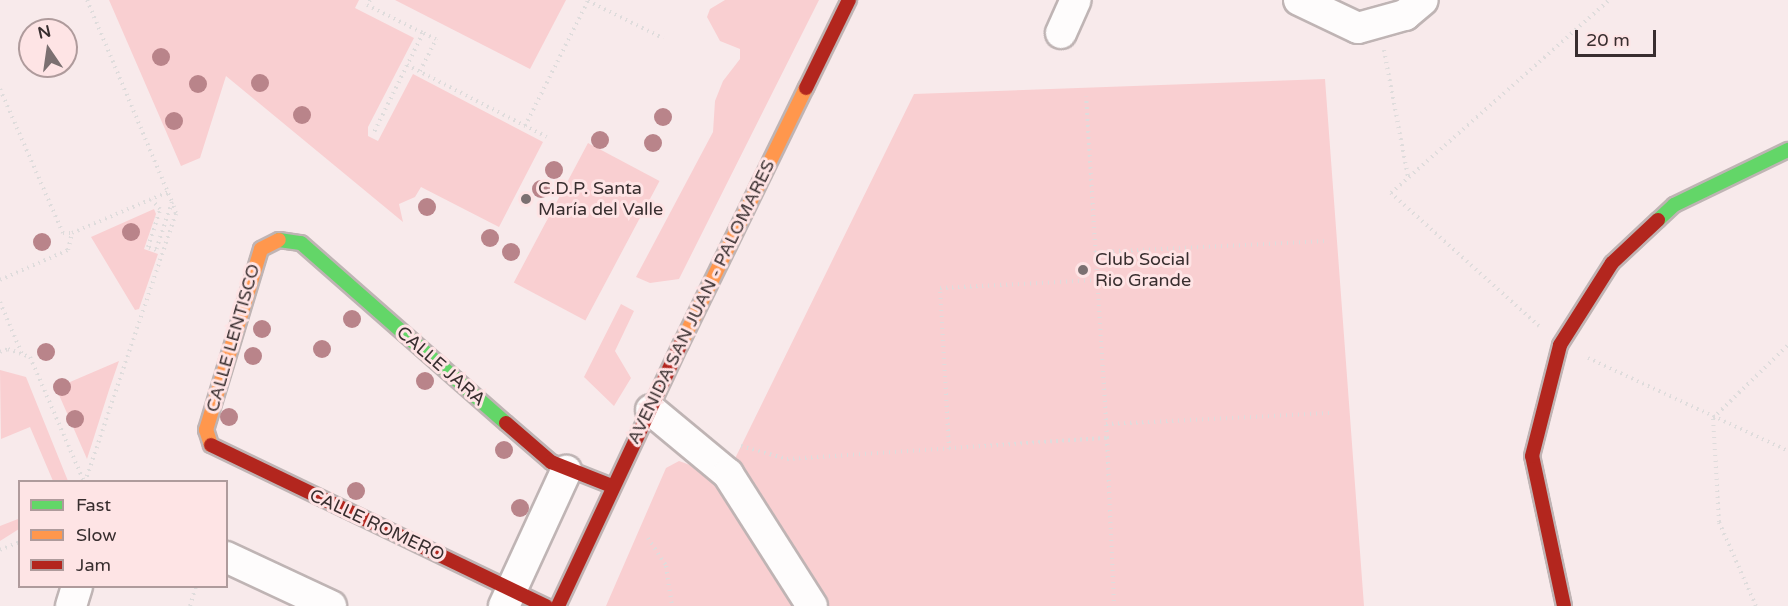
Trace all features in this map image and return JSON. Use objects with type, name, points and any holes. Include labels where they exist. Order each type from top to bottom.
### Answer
[{"type":"street","name":"AVENIDA SAN JUAN - PALOMARES","points":[[558,606],[612,486],[849,0]]},
{"type":"street","points":[[1061,33],[1076,0]]},
{"type":"street","points":[[1299,0],[1358,28],[1405,15],[1423,0]]},
{"type":"street","points":[[1564,606],[1532,456],[1560,345],[1612,263],[1674,205],[1788,150]]},
{"type":"street","name":"CALLE LENTISCO","points":[[209,444],[206,430],[256,257],[275,240]]},
{"type":"street","name":"CALLE JARA","points":[[275,240],[301,243],[551,462],[566,471],[612,486]]},
{"type":"street","points":[[651,410],[728,474],[812,606]]},
{"type":"street","name":"CALLE ROMERO","points":[[209,444],[508,598],[546,606]]},
{"type":"street","points":[[508,598],[566,471]]},
{"type":"street","points":[[228,558],[331,606]]},
{"type":"street","points":[[71,606],[76,588]]},
{"type":"path","points":[[86,480],[176,213],[87,0]]},
{"type":"path","points":[[370,0],[367,5],[436,39],[420,72]]},
{"type":"path","points":[[1391,193],[1609,0]]},
{"type":"path","points":[[525,126],[588,1],[663,38]]},
{"type":"path","points":[[1379,22],[1408,177]]},
{"type":"path","points":[[374,132],[423,33]]},
{"type":"path","points":[[407,65],[548,137]]},
{"type":"path","points":[[0,89],[63,233],[72,233],[168,192]]},
{"type":"path","points":[[1086,97],[1107,438],[1114,606]]},
{"type":"path","points":[[152,200],[160,209],[148,246],[156,250],[172,202]]},
{"type":"path","points":[[0,279],[68,250],[72,233]]},
{"type":"path","points":[[1095,252],[1326,241]]},
{"type":"path","points":[[949,449],[940,288],[1097,280]]},
{"type":"path","points":[[0,302],[23,354]]},
{"type":"path","points":[[1756,606],[1719,522],[1713,418],[1788,345]]},
{"type":"path","points":[[0,352],[8,349],[30,357],[84,480]]},
{"type":"path","points":[[1106,424],[1334,413]]},
{"type":"path","points":[[741,446],[787,459],[1107,438]]},
{"type":"path","points":[[648,538],[666,566],[672,606]]},
{"type":"path","points":[[0,550],[18,543]]},
{"type":"path","points":[[190,606],[195,588]]},
{"type":"shaded area","points":[[109,0],[359,0],[355,8],[414,38],[368,127],[368,136],[378,141],[413,74],[543,142],[499,227],[421,187],[415,197],[399,204],[403,222],[226,76],[200,158],[181,166]]},
{"type":"shaded area","points":[[395,0],[566,0],[530,69]]},
{"type":"shaded area","points":[[725,0],[819,0],[679,279],[650,283],[636,277],[713,132],[715,101],[723,81],[740,59],[740,49],[720,41],[707,17],[710,9]]},
{"type":"shaded area","name":"Club Social Rio Grande","points":[[1325,79],[1364,606],[606,606],[666,468],[679,461],[690,465],[720,489],[914,94]]},
{"type":"shaded area","points":[[588,143],[660,181],[585,321],[514,283]]},
{"type":"shaded area","points":[[154,209],[156,214],[144,249],[158,254],[139,309],[135,310],[91,237]]},
{"type":"shaded area","points":[[621,304],[634,311],[615,351],[631,378],[614,406],[584,377]]},
{"type":"shaded area","points":[[119,361],[109,390],[87,459],[56,388]]},
{"type":"shaded area","points":[[0,370],[26,377],[68,480],[53,480],[30,427],[1,439]]},
{"type":"shaded area","points":[[18,519],[18,530],[0,541],[0,526]]},
{"type":"traffic: fast","points":[[1658,220],[1674,205],[1788,150]]},
{"type":"traffic: fast","points":[[279,240],[301,243],[506,423]]},
{"type":"traffic: slow","points":[[681,344],[806,88]]},
{"type":"traffic: slow","points":[[211,445],[206,430],[261,249],[279,240]]},
{"type":"traffic: jam","points":[[806,88],[849,0]]},
{"type":"traffic: jam","points":[[1564,606],[1532,456],[1560,345],[1612,263],[1658,220]]},
{"type":"traffic: jam","points":[[558,606],[681,344]]},
{"type":"traffic: jam","points":[[506,423],[551,462],[612,486]]},
{"type":"traffic: jam","points":[[211,445],[546,606]]},
{"type":"place","name":"C.D.P. Santa María del Valle","points":[[526,199]]},
{"type":"place","name":"Club Social Rio Grande","points":[[1083,270]]}]
